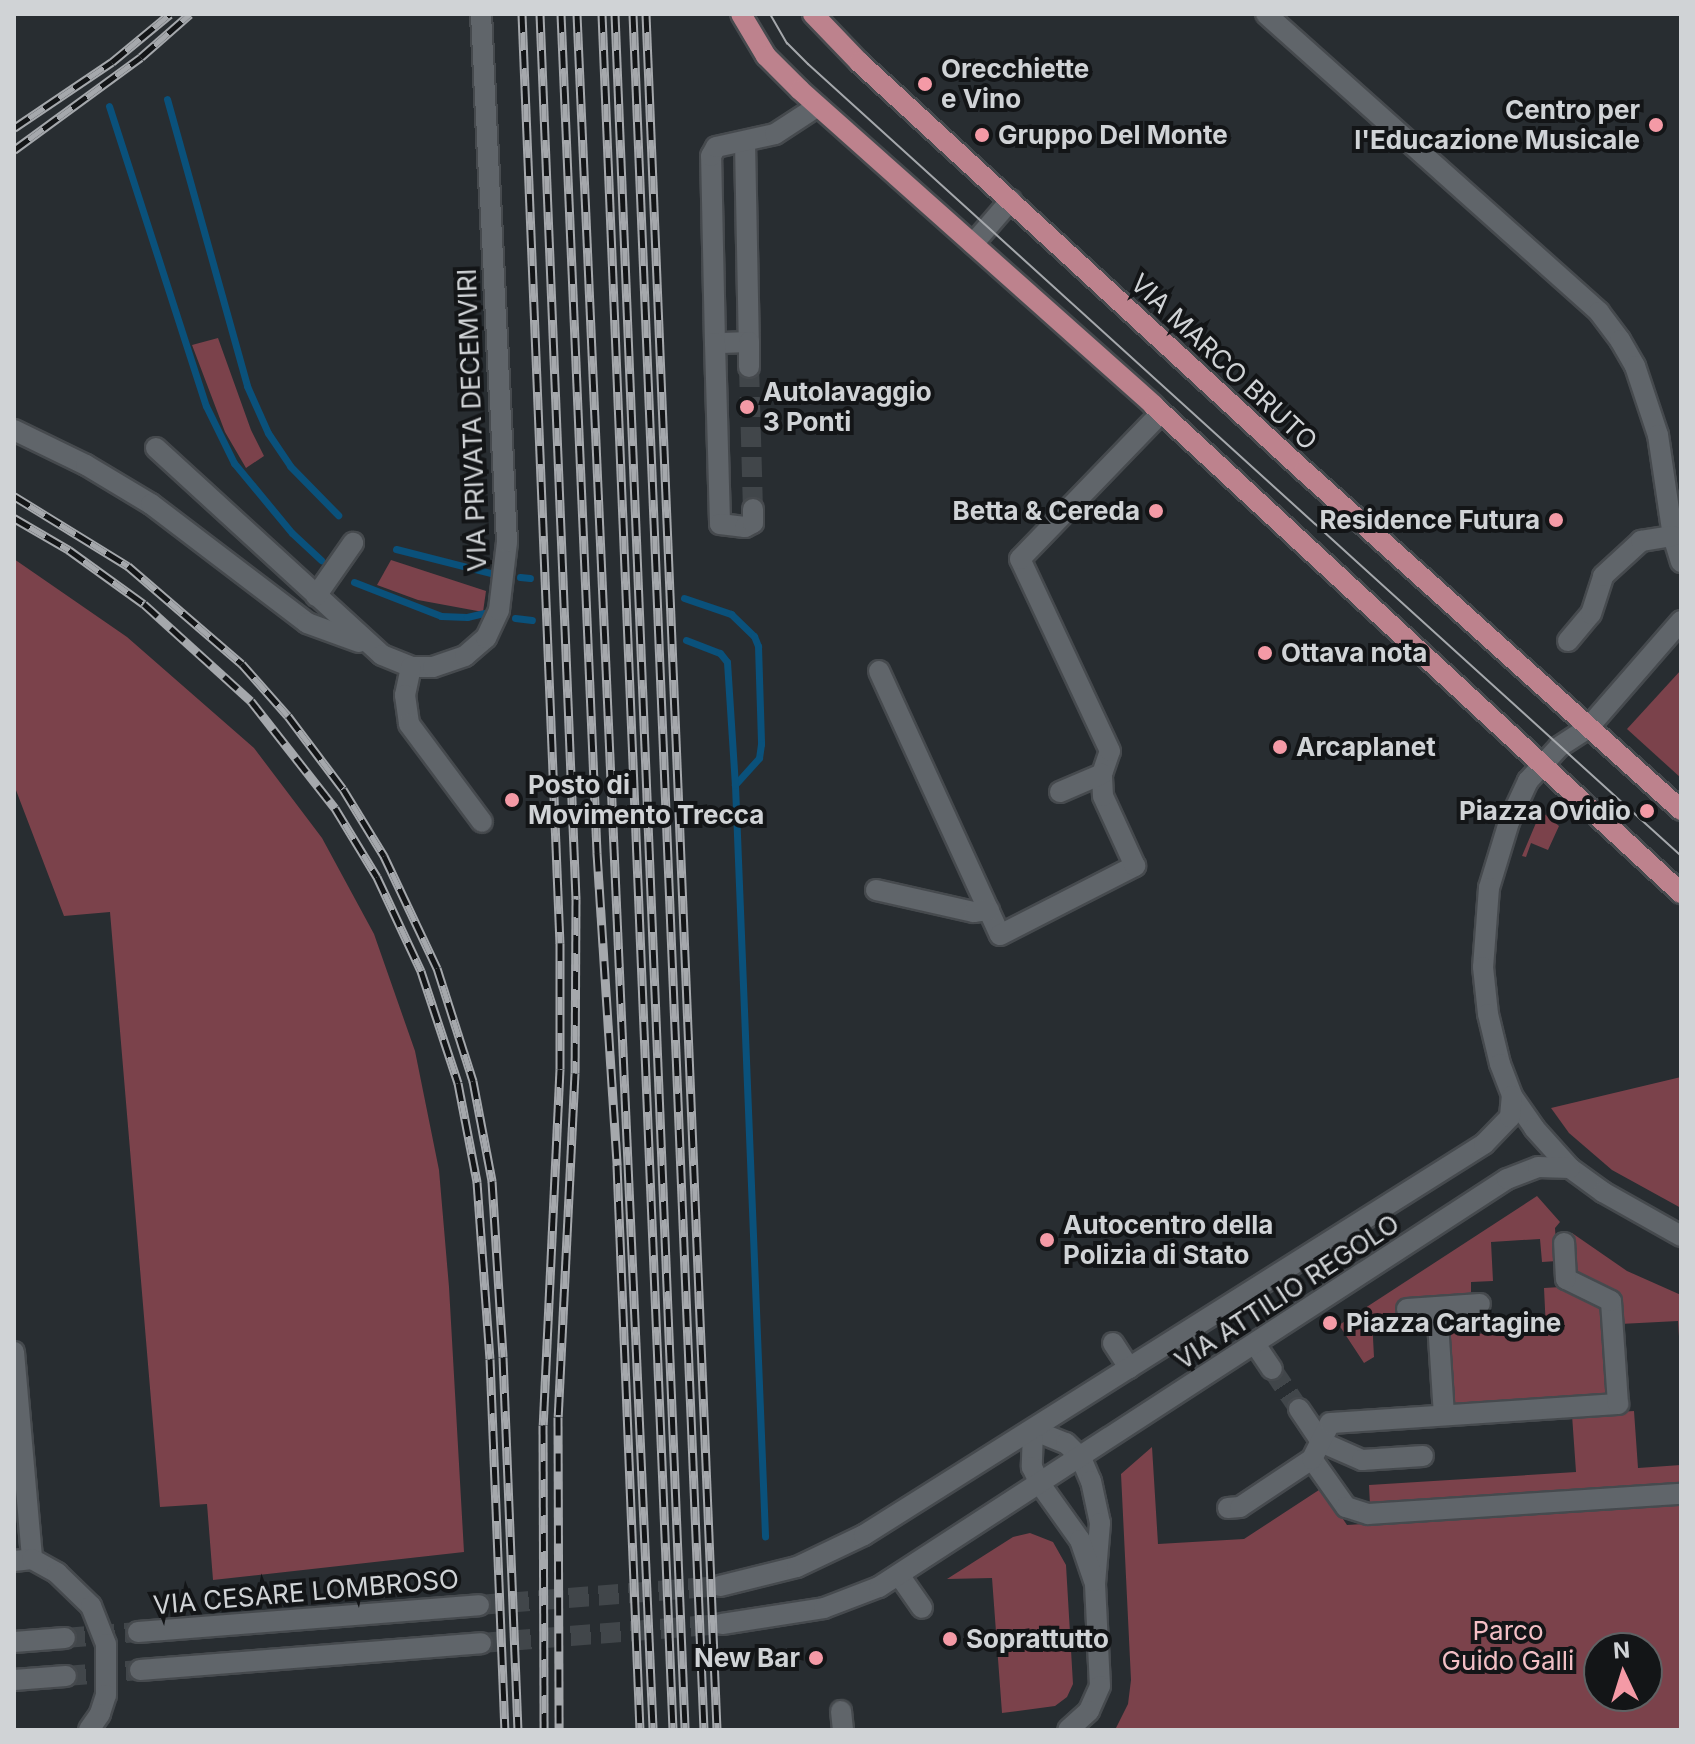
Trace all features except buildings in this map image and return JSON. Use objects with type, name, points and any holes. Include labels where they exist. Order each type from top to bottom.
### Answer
[{"type":"main road","points":[[741,14],[766,56],[800,90],[1161,413],[1681,893]]},
{"type":"main road","name":"VIA MARCO BRUTO","points":[[813,14],[827,31],[1588,728]]},
{"type":"main road","points":[[1588,728],[1681,810]]},
{"type":"street","name":"VIA PRIVATA DECEMVIRI","points":[[411,667],[444,665],[480,645],[496,621],[505,579],[507,532],[481,14]]},
{"type":"street","points":[[1266,14],[1599,312],[1635,366],[1658,435],[1673,536],[1681,562]]},
{"type":"street","points":[[753,509],[753,523],[745,527],[720,524],[711,156],[716,147],[745,142],[787,128],[818,106]]},
{"type":"street","points":[[745,142],[749,367]]},
{"type":"street","points":[[973,244],[1011,200]]},
{"type":"street","points":[[715,343],[749,342]]},
{"type":"street","points":[[879,671],[1000,935],[1135,866],[1103,796],[1102,774],[1110,751],[1020,559],[1161,413]]},
{"type":"street","points":[[14,430],[86,465],[151,504],[307,623],[370,646]]},
{"type":"street","points":[[156,448],[370,646],[391,660],[411,667],[405,695],[409,724],[482,822]]},
{"type":"street","points":[[1568,641],[1591,614],[1603,576],[1641,541],[1673,536]]},
{"type":"street","points":[[316,596],[353,543]]},
{"type":"street","points":[[1681,621],[1588,728],[1568,739],[1528,781],[1509,822],[1485,912],[1483,967],[1488,1014],[1512,1096],[1570,1168],[1632,1211],[1681,1236]]},
{"type":"street","points":[[1060,792],[1102,774]]},
{"type":"street","points":[[876,890],[974,912],[989,910]]},
{"type":"street","name":"VIA ATTILIO REGOLO","points":[[1033,1430],[1484,1144],[1510,1117],[1512,1096]]},
{"type":"street","name":"VIA ATTILIO REGOLO","points":[[1040,1484],[1507,1179],[1538,1167],[1570,1168]]},
{"type":"street","points":[[1228,1508],[1240,1507],[1316,1450],[1330,1423],[1618,1404],[1611,1301],[1566,1279],[1564,1243]]},
{"type":"street","points":[[1407,1309],[1480,1304]]},
{"type":"street","points":[[1437,1307],[1444,1415]]},
{"type":"street","points":[[1113,1343],[1129,1368]]},
{"type":"street","points":[[1255,1344],[1272,1369]]},
{"type":"street","points":[[14,1352],[23,1560],[57,1573],[91,1606],[106,1644],[106,1695],[100,1714],[89,1730]]},
{"type":"street","points":[[1299,1409],[1316,1450],[1346,1507],[1368,1514],[1681,1494]]},
{"type":"street","points":[[1033,1430],[1066,1443],[1081,1458],[1091,1481],[1100,1523],[1095,1584],[1100,1686],[1089,1711],[1068,1730]]},
{"type":"street","points":[[1033,1430],[1032,1467],[1040,1484],[1080,1540],[1095,1584]]},
{"type":"street","points":[[720,1586],[797,1567],[830,1554],[1033,1430]]},
{"type":"street","points":[[1316,1450],[1362,1460],[1423,1456]]},
{"type":"street","points":[[722,1624],[824,1608],[899,1575],[1040,1484]]},
{"type":"street","points":[[899,1575],[922,1608]]},
{"type":"street","name":"VIA CESARE LOMBROSO","points":[[138,1632],[479,1605]]},
{"type":"street","points":[[14,1642],[65,1638]]},
{"type":"street","points":[[140,1670],[481,1643]]},
{"type":"street","points":[[14,1680],[66,1676]]},
{"type":"green space","points":[[218,338],[251,430],[264,456],[246,468],[225,432],[192,345]]},
{"type":"green space","points":[[14,559],[127,637],[254,748],[322,838],[374,934],[415,1051],[439,1170],[464,1552],[213,1580],[207,1504],[160,1507],[110,912],[64,916],[14,785]]},
{"type":"green space","points":[[391,560],[486,591],[483,612],[418,600],[377,585]]},
{"type":"green space","name":"Piazza Ovidio","points":[[1681,670],[1681,778],[1627,729]]},
{"type":"green space","points":[[1541,811],[1559,826],[1548,850],[1531,843],[1526,857],[1522,856]]},
{"type":"green space","points":[[1681,1077],[1681,1208],[1612,1170],[1569,1133],[1551,1108]]},
{"type":"green space","points":[[1537,1196],[1560,1222],[1555,1228],[1557,1261],[1542,1262],[1540,1239],[1491,1242],[1493,1281],[1471,1282],[1471,1297],[1399,1301],[1399,1317],[1372,1319],[1374,1357],[1364,1363],[1339,1325]]},
{"type":"green space","points":[[1572,1233],[1627,1271],[1681,1295],[1681,1368],[1678,1321],[1620,1324],[1618,1293],[1575,1272]]},
{"type":"green space","points":[[1561,1287],[1604,1308],[1609,1394],[1452,1405],[1446,1314],[1472,1312],[1474,1334],[1546,1330],[1544,1288]]},
{"type":"green space","points":[[1634,1411],[1638,1468],[1681,1465],[1681,1485],[1370,1505],[1369,1485],[1576,1472],[1572,1415]]},
{"type":"green space","name":"Parco Guido Galli","points":[[1152,1447],[1158,1544],[1244,1539],[1322,1488],[1347,1525],[1681,1504],[1681,1730],[1115,1730],[1128,1704],[1131,1680],[1121,1474]]},
{"type":"green space","points":[[1030,1533],[1053,1542],[1066,1565],[1073,1684],[1067,1697],[1055,1706],[1002,1713],[992,1578],[947,1579],[1013,1537]]},
{"type":"waterway","points":[[167,99],[247,386],[268,433],[290,466],[338,515]]},
{"type":"waterway","points":[[109,106],[206,406],[234,463],[292,533],[321,560]]},
{"type":"waterway","points":[[396,549],[491,573]]},
{"type":"waterway","points":[[520,577],[530,578]]},
{"type":"waterway","points":[[354,582],[441,616],[467,617],[485,613]]},
{"type":"waterway","points":[[684,598],[731,614],[754,636],[758,646],[759,758],[735,785],[765,1536]]},
{"type":"waterway","points":[[515,618],[532,620]]},
{"type":"waterway","points":[[686,640],[720,653],[727,662],[735,785]]},
{"type":"tunnel","points":[[749,367],[753,509]]},
{"type":"tunnel","points":[[1272,1369],[1299,1409]]},
{"type":"tunnel","points":[[479,1605],[720,1586]]},
{"type":"tunnel","points":[[481,1643],[722,1624]]},
{"type":"tunnel","points":[[65,1638],[138,1632]]},
{"type":"tunnel","points":[[66,1676],[140,1670]]},
{"type":"tram line","points":[[770,14],[787,43],[808,64],[1681,856]]},
{"type":"railway","points":[[14,128],[112,62],[170,14]]},
{"type":"railway","points":[[14,150],[141,57],[190,14]]},
{"type":"railway","points":[[522,14],[560,943],[560,1069],[543,1425],[544,1730]]},
{"type":"railway","points":[[540,14],[576,899],[575,1073],[558,1417],[559,1730]]},
{"type":"railway","points":[[561,14],[597,853],[617,1165],[640,1730]]},
{"type":"railway","points":[[577,14],[653,1730]]},
{"type":"railway","points":[[602,14],[673,1730]]},
{"type":"railway","points":[[615,14],[685,1730]]},
{"type":"railway","points":[[633,14],[704,1730]]},
{"type":"railway","points":[[646,14],[717,1730]]},
{"type":"railway","points":[[14,496],[128,566],[242,664],[288,716],[343,789],[384,856],[437,968],[473,1081],[492,1181],[503,1357],[518,1730]]},
{"type":"railway","points":[[14,518],[69,550],[144,604],[251,701],[335,808],[377,877],[421,971],[458,1083],[477,1182],[490,1359],[505,1730]]},
{"type":"place","name":"Orecchiette e Vino","points":[[925,84]]},
{"type":"place","name":"Centro per l'Educazione Musicale","points":[[1656,125]]},
{"type":"place","name":"Gruppo Del Monte","points":[[982,135]]},
{"type":"place","name":"Autolavaggio 3 Ponti","points":[[747,407]]},
{"type":"place","name":"Betta & Cereda","points":[[1156,511]]},
{"type":"place","name":"Residence Futura","points":[[1556,520]]},
{"type":"place","name":"Ottava nota","points":[[1265,653]]},
{"type":"place","name":"Arcaplanet","points":[[1280,747]]},
{"type":"place","name":"Posto di Movimento Trecca","points":[[512,800]]},
{"type":"place","name":"Piazza Ovidio","points":[[1647,811]]},
{"type":"place","name":"Autocentro della Polizia di Stato","points":[[1047,1240]]},
{"type":"place","name":"Piazza Cartagine","points":[[1330,1323]]},
{"type":"place","name":"Soprattutto","points":[[950,1639]]},
{"type":"place","name":"New Bar","points":[[816,1658]]}]
